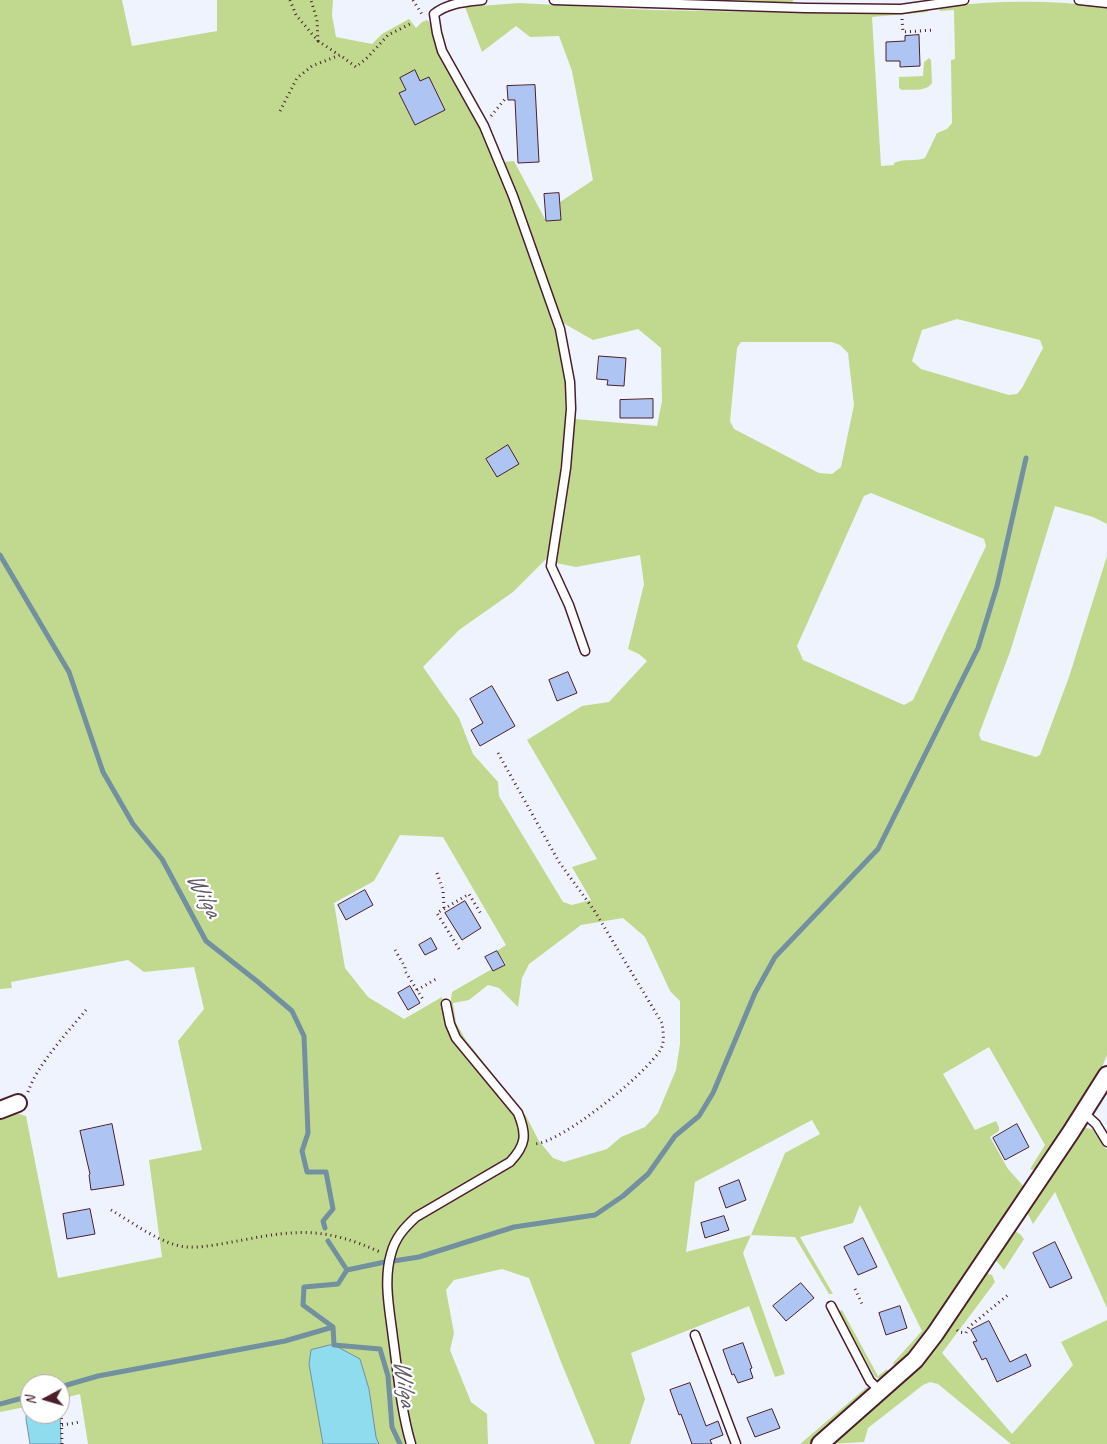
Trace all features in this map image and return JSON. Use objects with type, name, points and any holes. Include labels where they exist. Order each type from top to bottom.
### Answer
[{"type":"street","points":[[820,1444],[915,1360],[935,1334],[1107,1075]]},
{"type":"street","points":[[0,1110],[22,1100]]},
{"type":"lane","points":[[482,0],[460,2],[441,9],[434,14],[437,33],[442,51],[484,126],[513,196],[560,329],[570,382],[571,418],[566,468],[551,566],[569,605],[585,651]]},
{"type":"lane","points":[[554,0],[901,9],[964,0]]},
{"type":"lane","points":[[1079,0],[1107,3]]},
{"type":"lane","points":[[411,1444],[404,1415],[390,1310],[388,1276],[390,1256],[395,1240],[416,1217],[510,1162],[520,1151],[524,1139],[524,1126],[518,1113],[456,1038],[450,1024],[446,1004]]},
{"type":"lane","points":[[1083,1112],[1096,1124],[1107,1142]]},
{"type":"lane","points":[[831,1306],[870,1381],[880,1391]]},
{"type":"lane","points":[[695,1335],[736,1444]]},
{"type":"path","points":[[290,0],[296,15],[318,41],[356,68],[368,58],[388,35],[412,23]]},
{"type":"path","points":[[311,0],[317,20],[318,41]]},
{"type":"path","points":[[413,0],[423,16]]},
{"type":"path","points":[[902,14],[902,32],[934,30]]},
{"type":"path","points":[[280,111],[296,78],[312,66],[340,55]]},
{"type":"path","points":[[487,120],[505,99]]},
{"type":"path","points":[[498,753],[559,862],[594,910],[662,1022],[664,1038],[661,1048],[644,1070],[596,1110],[564,1132],[544,1142],[535,1144],[524,1139]]},
{"type":"path","points":[[437,873],[443,890],[444,909]]},
{"type":"path","points":[[459,949],[437,913],[469,894],[481,914]]},
{"type":"path","points":[[395,950],[405,967],[404,971],[424,1001]]},
{"type":"path","points":[[417,990],[436,979]]},
{"type":"path","points":[[22,1100],[51,1054],[86,1010]]},
{"type":"path","points":[[111,1210],[160,1238],[171,1243],[186,1246],[202,1246],[279,1233],[320,1232],[341,1236],[390,1256]]},
{"type":"path","points":[[855,1289],[863,1306]]},
{"type":"path","points":[[959,1332],[966,1333],[969,1327],[1010,1294]]},
{"type":"path","points":[[62,1444],[62,1425],[80,1422]]},
{"type":"green space","points":[[0,0],[122,0],[132,46],[217,31],[217,0],[333,0],[332,15],[336,37],[372,44],[382,34],[409,19],[416,28],[427,20],[431,24],[437,50],[481,127],[511,197],[558,341],[565,379],[566,422],[560,485],[547,558],[513,592],[459,630],[423,667],[459,718],[473,754],[498,782],[499,796],[563,902],[572,905],[591,900],[572,867],[597,859],[527,740],[582,706],[609,702],[647,661],[639,654],[628,649],[644,584],[640,555],[576,567],[556,563],[568,485],[575,419],[657,426],[662,401],[661,348],[638,329],[593,340],[563,323],[504,162],[514,161],[546,221],[561,220],[560,202],[593,180],[572,71],[559,36],[530,37],[516,26],[482,52],[465,7],[519,3],[651,10],[817,13],[909,12],[927,9],[928,12],[872,17],[881,166],[925,158],[937,133],[947,129],[952,123],[951,60],[955,59],[954,10],[939,11],[941,7],[1024,2],[1107,7],[1107,524],[1093,517],[1055,506],[1010,652],[979,734],[981,740],[1036,757],[1040,755],[1069,677],[1107,556],[1107,1055],[1102,1067],[1037,1171],[1030,1169],[1045,1145],[989,1047],[943,1074],[975,1130],[996,1121],[999,1131],[990,1137],[1008,1169],[1026,1189],[930,1332],[896,1370],[893,1363],[922,1331],[860,1205],[853,1223],[800,1237],[833,1294],[829,1294],[795,1237],[751,1235],[743,1253],[785,1374],[775,1377],[749,1306],[631,1353],[645,1399],[630,1444],[595,1444],[529,1278],[502,1269],[454,1280],[446,1290],[454,1333],[450,1350],[471,1402],[487,1414],[488,1444],[416,1444],[410,1423],[404,1379],[393,1373],[402,1431],[407,1444],[88,1444],[80,1394],[70,1396],[70,1374],[20,1374],[20,1408],[0,1412],[0,1114],[12,1112],[26,1116],[58,1278],[162,1257],[149,1160],[202,1150],[178,1041],[204,1009],[194,967],[144,972],[128,960],[11,982],[12,988],[0,989]],"holes":[[[957,319],[1040,340],[1043,348],[1017,394],[1009,395],[921,369],[912,361],[922,330]],[[741,342],[832,342],[840,345],[848,353],[854,405],[841,467],[832,474],[819,473],[734,429],[730,421],[737,348]],[[871,493],[984,539],[986,546],[913,700],[904,705],[803,660],[797,646],[864,496]],[[400,835],[443,837],[506,945],[497,951],[506,964],[493,971],[492,969],[452,992],[451,1010],[453,1022],[461,1039],[524,1118],[527,1132],[525,1148],[513,1165],[411,1226],[398,1247],[390,1248],[396,1233],[416,1213],[506,1160],[518,1145],[520,1129],[516,1116],[453,1041],[444,1016],[442,997],[404,1019],[368,997],[345,968],[334,903],[374,881]],[[623,918],[645,937],[670,991],[680,1001],[680,1044],[676,1070],[658,1113],[645,1127],[621,1137],[607,1149],[564,1162],[553,1158],[539,1141],[526,1116],[466,1040],[456,1023],[453,1003],[469,1000],[488,985],[499,988],[518,1007],[522,978],[529,964],[581,925]],[[812,1120],[820,1134],[785,1153],[751,1235],[686,1252],[695,1182]]]},
{"type":"green space","points":[[689,0],[793,0],[792,5]]},
{"type":"green space","points":[[929,58],[931,60],[932,83],[929,86],[918,90],[902,90],[899,88],[899,77],[923,76],[924,62]]},
{"type":"green space","points":[[1080,1127],[1092,1129],[1107,1150],[1107,1308],[1055,1192],[1033,1224],[1026,1210]]},
{"type":"green space","points":[[1013,1230],[1024,1239],[1004,1270],[994,1258]]},
{"type":"green space","points":[[986,1273],[992,1275],[995,1282],[942,1353],[1012,1434],[1073,1365],[1061,1342],[1107,1320],[1107,1444],[1011,1444],[938,1384],[930,1382],[923,1385],[868,1428],[864,1442],[830,1444],[917,1368],[938,1345]]},
{"type":"green space","points":[[842,1310],[878,1376],[887,1369],[889,1375],[886,1380],[875,1377],[839,1311]]},
{"type":"green space","points":[[867,1387],[870,1392],[811,1444],[800,1444]]},
{"type":"water","points":[[334,1345],[360,1359],[369,1389],[376,1437],[379,1444],[323,1444],[309,1364],[311,1350]]},
{"type":"water","points":[[27,1424],[60,1424],[61,1444],[30,1444]]},
{"type":"building","points":[[919,35],[920,66],[900,67],[900,61],[886,61],[886,42],[905,41],[905,36]]},
{"type":"building","points":[[415,70],[420,81],[429,77],[445,110],[415,125],[399,93],[406,90],[400,78]]},
{"type":"building","points":[[535,85],[539,162],[518,163],[515,100],[508,100],[507,86]]},
{"type":"building","points":[[559,193],[561,220],[546,221],[544,194]]},
{"type":"building","points":[[599,356],[626,358],[624,386],[607,385],[608,380],[597,379]]},
{"type":"building","points":[[653,399],[653,418],[620,418],[620,400]]},
{"type":"building","points":[[508,445],[519,464],[497,477],[486,459]]},
{"type":"building","points":[[568,672],[577,693],[557,701],[549,680]]},
{"type":"building","points":[[492,686],[515,726],[480,746],[471,730],[483,723],[470,699]]},
{"type":"building","points":[[365,890],[373,905],[346,920],[338,905]]},
{"type":"building","points":[[465,901],[481,928],[462,940],[445,913]]},
{"type":"building","points":[[431,938],[437,949],[425,955],[419,945]]},
{"type":"building","points":[[497,951],[505,965],[493,971],[485,957]]},
{"type":"building","points":[[410,986],[420,1003],[408,1010],[398,993]]},
{"type":"building","points":[[112,1124],[124,1185],[91,1190],[90,1174],[80,1131]]},
{"type":"building","points":[[1017,1124],[1029,1147],[1005,1160],[993,1138]]},
{"type":"building","points":[[739,1180],[746,1200],[726,1208],[719,1188]]},
{"type":"building","points":[[90,1209],[95,1234],[67,1239],[63,1214]]},
{"type":"building","points":[[724,1216],[729,1230],[705,1238],[701,1223]]},
{"type":"building","points":[[863,1238],[877,1267],[858,1275],[844,1247]]},
{"type":"building","points":[[1055,1242],[1072,1278],[1050,1288],[1033,1253]]},
{"type":"building","points":[[801,1283],[814,1298],[786,1321],[773,1306]]},
{"type":"building","points":[[900,1306],[907,1328],[886,1335],[879,1313]]},
{"type":"building","points":[[989,1321],[1010,1362],[1026,1354],[1031,1366],[997,1382],[986,1358],[982,1360],[973,1342],[977,1341],[971,1330]]},
{"type":"building","points":[[743,1343],[752,1368],[750,1369],[753,1378],[738,1383],[734,1374],[732,1375],[723,1350]]},
{"type":"building","points":[[690,1383],[706,1426],[718,1421],[723,1435],[710,1440],[712,1444],[692,1444],[681,1414],[679,1415],[670,1390]]},
{"type":"building","points":[[772,1409],[780,1428],[755,1437],[747,1418]]},
{"type":"waterway","points":[[393,1261],[419,1257],[514,1227],[595,1215],[623,1196],[648,1174],[675,1136],[699,1116],[713,1093],[755,993],[775,957],[878,849],[978,648],[997,586],[1026,458]]},
{"type":"waterway","name":"Wilga","points":[[0,555],[69,672],[103,772],[133,824],[162,859],[206,941],[292,1011],[304,1036],[308,1133],[302,1151],[307,1172],[326,1172],[333,1209],[323,1221],[325,1228]]},
{"type":"waterway","name":"Wilga","points":[[328,1241],[347,1270]]},
{"type":"waterway","points":[[347,1270],[385,1262]]},
{"type":"waterway","name":"Wilga","points":[[347,1270],[338,1284],[304,1287],[303,1305],[333,1327],[334,1345],[380,1349],[388,1376],[392,1427],[400,1444]]},
{"type":"waterway","points":[[70,1384],[98,1376],[285,1341],[333,1327]]},
{"type":"waterway","points":[[0,1404],[20,1399]]}]
